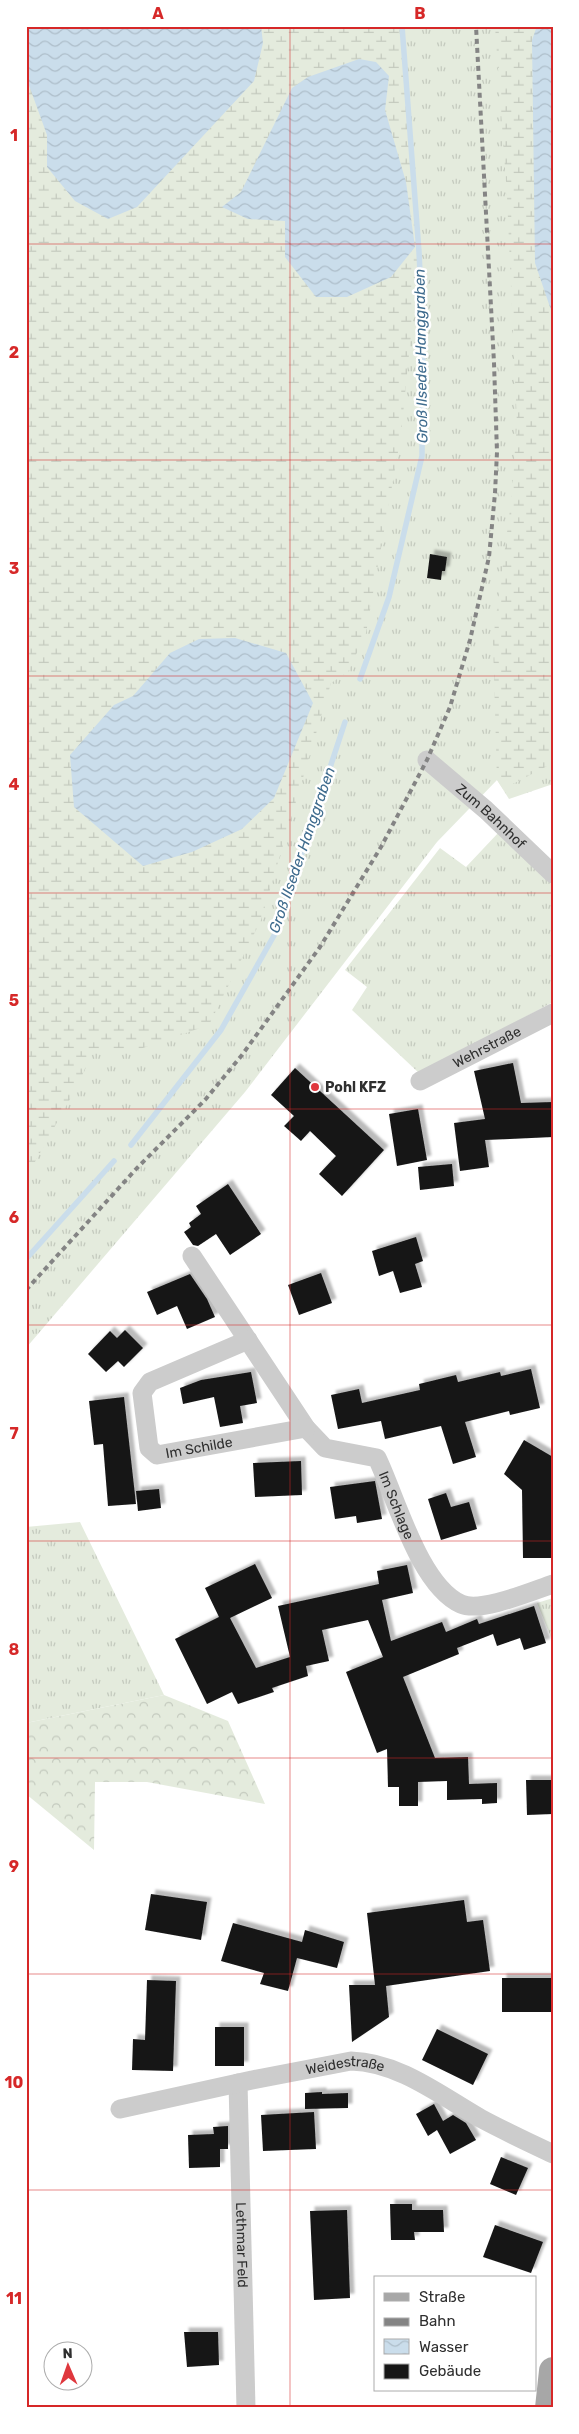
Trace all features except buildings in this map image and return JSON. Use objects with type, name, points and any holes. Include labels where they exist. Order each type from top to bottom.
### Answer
[{"type":"main road","points":[[549,2408],[553,2371]]},
{"type":"street","name":"Zum Bahnhof","points":[[427,760],[486,810],[553,874]]},
{"type":"street","name":"Wehrstraße","points":[[420,1081],[553,1013]]},
{"type":"street","name":"Im Schlage","points":[[192,1256],[306,1428],[325,1448],[376,1458],[390,1485],[416,1554],[439,1587],[462,1604],[493,1604],[553,1584]]},
{"type":"street","name":"Im Schilde","points":[[248,1340],[150,1382],[142,1393],[148,1448],[157,1455],[306,1428]]},
{"type":"street","name":"Weidestraße","points":[[120,2109],[351,2061],[367,2062],[395,2070],[497,2127],[553,2154]]},
{"type":"street","name":"Lethmar Feld","points":[[238,2083],[246,2408]]},
{"type":"green space","points":[[26,26],[553,26],[553,784],[509,799],[497,780],[437,842],[245,1092],[26,1348]]},
{"type":"green space","points":[[26,26],[399,26],[419,253],[401,435],[366,633],[348,672],[331,683],[261,920],[209,1025],[140,1049],[93,1049],[79,1083],[26,1178]]},
{"type":"green space","points":[[495,26],[553,26],[553,763],[503,789],[497,780],[493,640],[511,502],[517,424],[507,196]]},
{"type":"green space","points":[[499,832],[553,884],[553,1002],[420,1074],[352,1010],[367,987],[345,970],[440,848],[466,867]]},
{"type":"green space","points":[[80,1522],[164,1695],[26,1723],[26,1527]]},
{"type":"green space","points":[[553,1598],[553,1642],[537,1603]]},
{"type":"green space","points":[[164,1695],[228,1721],[265,1804],[147,1782],[95,1782],[94,1850],[26,1794],[26,1723]]},
{"type":"water","points":[[26,26],[261,26],[263,43],[254,81],[137,207],[108,219],[75,201],[47,167],[47,135],[26,77]]},
{"type":"water","points":[[537,26],[553,26],[553,316],[535,263],[532,40]]},
{"type":"water","points":[[359,59],[376,62],[389,76],[385,110],[406,182],[415,247],[391,277],[347,297],[316,297],[285,257],[285,221],[248,219],[222,207],[241,192],[292,88],[308,77]]},
{"type":"water","points":[[235,638],[286,653],[313,703],[274,798],[242,829],[192,852],[143,866],[74,807],[70,755],[114,705],[133,696],[170,653],[199,639]]},
{"type":"waterway","name":"Groß Ilseder Hanggraben","points":[[360,679],[389,597],[422,456],[423,334],[419,252],[402,26]]},
{"type":"waterway","name":"Groß Ilseder Hanggraben","points":[[131,1145],[221,1030],[276,932],[345,722]]},
{"type":"waterway","name":"Groß Ilseder Hanggraben","points":[[26,1259],[114,1161]]},
{"type":"railway","points":[[26,1290],[137,1168],[205,1100],[242,1055],[320,947],[381,847],[427,760],[450,707],[470,640],[489,557],[497,452],[476,26]]},
{"type":"place","name":"Pohl KFZ","points":[[315,1087]]}]
